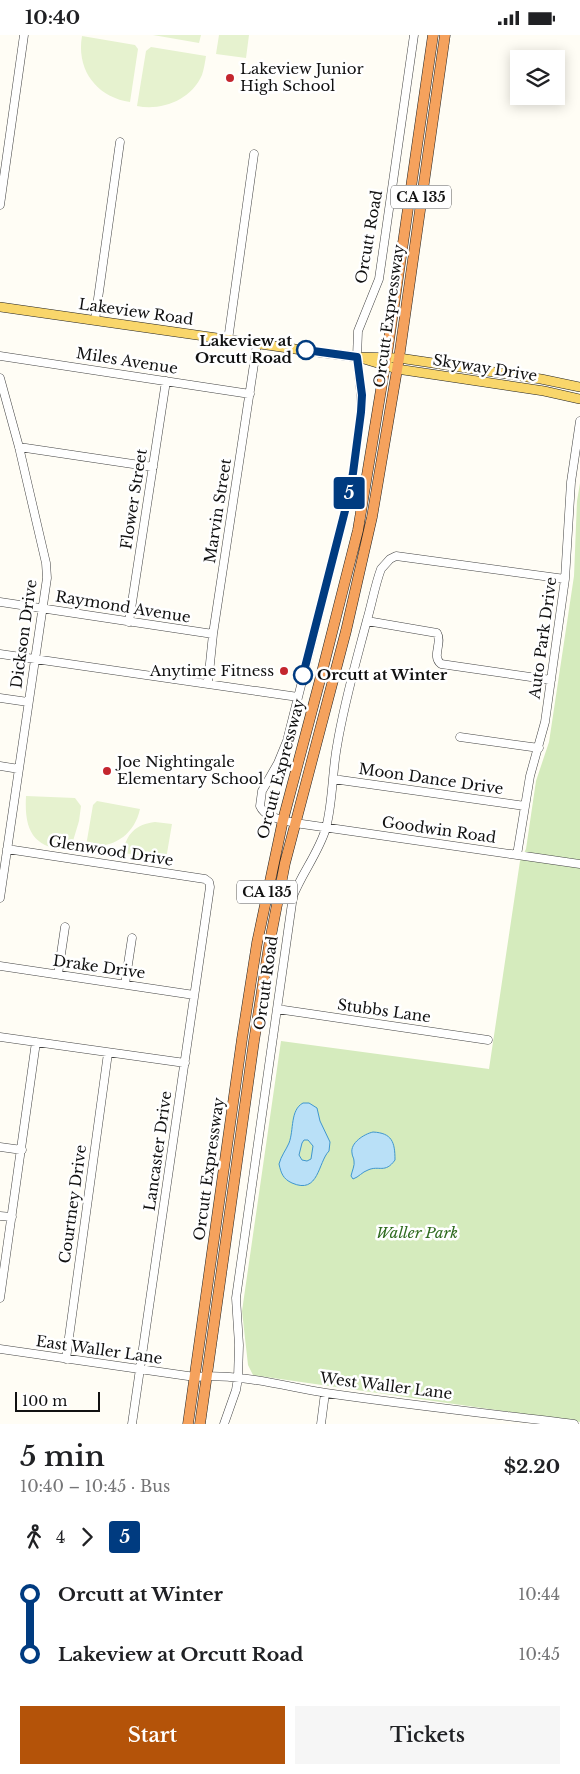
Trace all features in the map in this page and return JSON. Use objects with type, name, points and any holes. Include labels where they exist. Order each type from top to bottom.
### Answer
[{"type":"highway","name":"Orcutt Expressway","points":[[188,1424],[257,943],[283,820],[352,555],[369,469],[432,35]]},
{"type":"highway","name":"Orcutt Expressway","points":[[200,1424],[269,946],[285,863],[346,631],[370,527],[398,364],[445,35]]},
{"type":"main road","name":"Lakeview Road","points":[[0,307],[386,362]]},
{"type":"main road","name":"Skyway Drive","points":[[386,362],[580,399]]},
{"type":"main road","name":"Skyway Drive","points":[[398,364],[540,379],[580,387]]},
{"type":"street","points":[[0,205],[24,35]]},
{"type":"street","name":"Orcutt Road","points":[[295,823],[265,813],[261,809],[260,799],[262,791],[288,741],[348,499],[361,412],[362,395],[357,357],[358,331],[379,279],[414,35]]},
{"type":"street","points":[[0,136],[10,137]]},
{"type":"street","points":[[95,320],[120,142]]},
{"type":"street","points":[[228,340],[254,154]]},
{"type":"street","name":"Marvin Street","points":[[208,683],[212,634],[257,344]]},
{"type":"street","name":"Miles Avenue","points":[[0,356],[250,394]]},
{"type":"street","name":"Dickson Drive","points":[[0,378],[19,447],[46,563],[47,578],[0,898]]},
{"type":"street","name":"Flower Street","points":[[129,621],[166,381]]},
{"type":"street","name":"Auto Park Drive","points":[[517,855],[530,776],[546,722],[565,579],[571,482],[580,421]]},
{"type":"street","points":[[19,447],[153,467]]},
{"type":"street","name":"Orcutt Road","points":[[224,1424],[236,1390],[238,1378],[239,1345],[236,1298],[293,896],[299,880],[320,843],[326,828],[342,717],[379,575],[384,565],[396,556],[565,579]]},
{"type":"street","name":"Raymond Avenue","points":[[0,602],[212,634]]},
{"type":"street","points":[[367,621],[437,633],[440,638],[436,658],[441,664],[551,680]]},
{"type":"street","points":[[0,654],[298,697]]},
{"type":"street","points":[[0,698],[28,702]]},
{"type":"street","points":[[460,737],[539,748]]},
{"type":"street","points":[[0,766],[18,769]]},
{"type":"street","name":"Moon Dance Drive","points":[[333,779],[525,806]]},
{"type":"street","name":"Goodwin Road","points":[[295,823],[580,864]]},
{"type":"street","name":"Glenwood Drive","points":[[7,849],[205,879],[209,882]]},
{"type":"street","name":"Lancaster Drive","points":[[132,1424],[185,1063],[210,887],[209,882]]},
{"type":"street","points":[[58,974],[65,927]]},
{"type":"street","points":[[125,984],[132,938]]},
{"type":"street","name":"Drake Drive","points":[[0,966],[194,995]]},
{"type":"street","name":"Stubbs Lane","points":[[277,1009],[488,1040]]},
{"type":"street","points":[[0,1037],[185,1063]]},
{"type":"street","points":[[0,1298],[36,1042]]},
{"type":"street","name":"Courtney Drive","points":[[66,1359],[108,1053]]},
{"type":"street","points":[[0,1147],[22,1150]]},
{"type":"street","points":[[0,1215],[12,1217]]},
{"type":"street","name":"East Waller Lane","points":[[0,1349],[195,1377]]},
{"type":"street","name":"West Waller Lane","points":[[195,1377],[238,1378],[326,1393],[537,1422],[574,1424]]},
{"type":"street","points":[[320,1424],[326,1393]]},
{"type":"green space","points":[[153,35],[201,35],[199,43]]},
{"type":"green space","points":[[219,35],[249,35],[246,58],[216,54]]},
{"type":"green space","points":[[82,36],[135,45],[138,49],[130,102],[108,94],[91,80],[82,60]]},
{"type":"green space","points":[[151,47],[206,56],[202,75],[191,91],[175,102],[156,107],[137,106],[146,51]]},
{"type":"green space","name":"Waller Park","points":[[580,483],[580,1422],[253,1375],[248,1365],[242,1311],[281,1041],[489,1069],[520,861],[526,849],[536,781],[549,742],[574,576],[577,501]]},
{"type":"green space","points":[[26,796],[75,798],[81,806],[79,821],[70,851],[48,846],[34,836],[27,819]]},
{"type":"green space","points":[[97,801],[140,809],[133,827],[120,839],[105,845],[86,846],[93,805]]},
{"type":"green space","points":[[155,822],[172,824],[166,859],[123,853],[129,835],[133,831],[142,825]]},
{"type":"water","points":[[303,1103],[309,1103],[317,1108],[320,1121],[330,1142],[329,1151],[313,1181],[308,1185],[301,1186],[284,1178],[279,1164],[291,1138],[294,1115]],"holes":[[[304,1140],[308,1140],[313,1146],[311,1159],[307,1161],[302,1160],[299,1155],[302,1143]]]},
{"type":"water","points":[[373,1132],[384,1134],[391,1140],[395,1160],[388,1167],[368,1170],[353,1179],[351,1176],[354,1164],[353,1146],[362,1137]]},
{"type":"bus line","name":"5","points":[[303,675],[348,499],[362,395],[357,357],[306,350]]},
{"type":"place","name":"Lakeview Junior High School","points":[[230,78]]},
{"type":"place","name":"Lakeview at Orcutt Road","points":[[306,350]]},
{"type":"place","name":"Anytime Fitness","points":[[284,671]]},
{"type":"place","name":"Orcutt at Winter","points":[[303,675]]},
{"type":"place","name":"Joe Nightingale Elementary School","points":[[107,771]]}]
